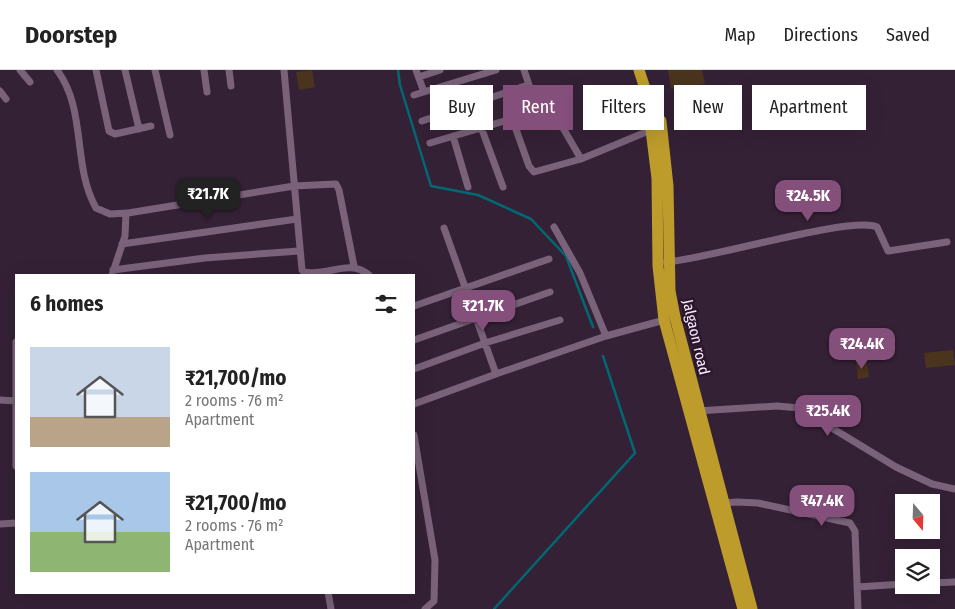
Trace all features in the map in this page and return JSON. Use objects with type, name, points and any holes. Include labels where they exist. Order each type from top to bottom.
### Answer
[{"type":"highway","name":"Jalgaon road","points":[[639,70],[644,85]]},
{"type":"highway","points":[[651,130],[657,178],[663,262]]},
{"type":"highway","name":"Jalgaon road","points":[[662,130],[668,186],[663,262],[670,291],[670,318],[716,493],[723,504],[752,609]]},
{"type":"highway","points":[[716,493],[743,609]]},
{"type":"street","points":[[20,70],[30,82]]},
{"type":"street","points":[[57,70],[72,97],[88,188],[93,204],[103,212],[126,213],[294,186],[333,184],[338,187],[354,266]]},
{"type":"street","points":[[96,70],[109,131],[115,134],[150,126]]},
{"type":"street","points":[[125,70],[139,129]]},
{"type":"street","points":[[155,70],[170,135]]},
{"type":"street","points":[[204,70],[207,92]]},
{"type":"street","points":[[230,70],[231,86]]},
{"type":"street","points":[[284,70],[299,251],[299,272],[313,273],[354,266],[368,274]]},
{"type":"street","points":[[424,92],[417,74],[440,70]]},
{"type":"street","points":[[414,95],[487,71],[496,70]]},
{"type":"street","points":[[524,70],[528,85]]},
{"type":"street","points":[[0,91],[6,99]]},
{"type":"street","points":[[422,121],[503,93]]},
{"type":"street","points":[[430,143],[472,130]]},
{"type":"street","points":[[482,130],[503,187]]},
{"type":"street","points":[[517,130],[532,171],[537,172],[581,159],[651,130]]},
{"type":"street","points":[[564,130],[581,159]]},
{"type":"street","points":[[453,136],[468,187]]},
{"type":"street","points":[[126,213],[125,236],[112,273],[205,258],[299,251]]},
{"type":"street","points":[[122,244],[296,218]]},
{"type":"street","points":[[663,262],[835,228],[865,225],[877,227],[888,251],[947,242]]},
{"type":"street","points":[[554,227],[580,273],[606,336]]},
{"type":"street","points":[[444,228],[496,374]]},
{"type":"street","points":[[415,306],[549,259]]},
{"type":"street","points":[[415,340],[550,292]]},
{"type":"street","points":[[415,404],[606,336],[670,318]]},
{"type":"street","points":[[415,369],[485,343],[560,320]]},
{"type":"street","points":[[0,400],[15,401]]},
{"type":"street","points":[[694,412],[778,406],[799,408],[896,467],[932,484],[955,489]]},
{"type":"street","points":[[415,442],[435,560],[434,601],[425,609]]},
{"type":"street","points":[[723,504],[737,502],[758,504],[850,523],[855,531],[858,609]]},
{"type":"street","points":[[0,524],[15,523]]},
{"type":"street","points":[[940,583],[955,582]]},
{"type":"street","points":[[857,587],[895,585]]},
{"type":"street","points":[[328,594],[331,609]]},
{"type":"building","points":[[312,70],[315,87],[299,90],[296,72]]},
{"type":"building","points":[[668,70],[702,70],[705,84],[674,85],[674,89],[671,89]]},
{"type":"building","points":[[953,350],[955,365],[926,368],[924,353]]},
{"type":"building","points":[[867,361],[869,377],[858,379],[856,362]]},
{"type":"waterway","points":[[398,70],[400,85],[431,186],[478,195],[531,219],[566,256],[593,327]]},
{"type":"waterway","points":[[494,609],[635,453],[603,356]]}]
